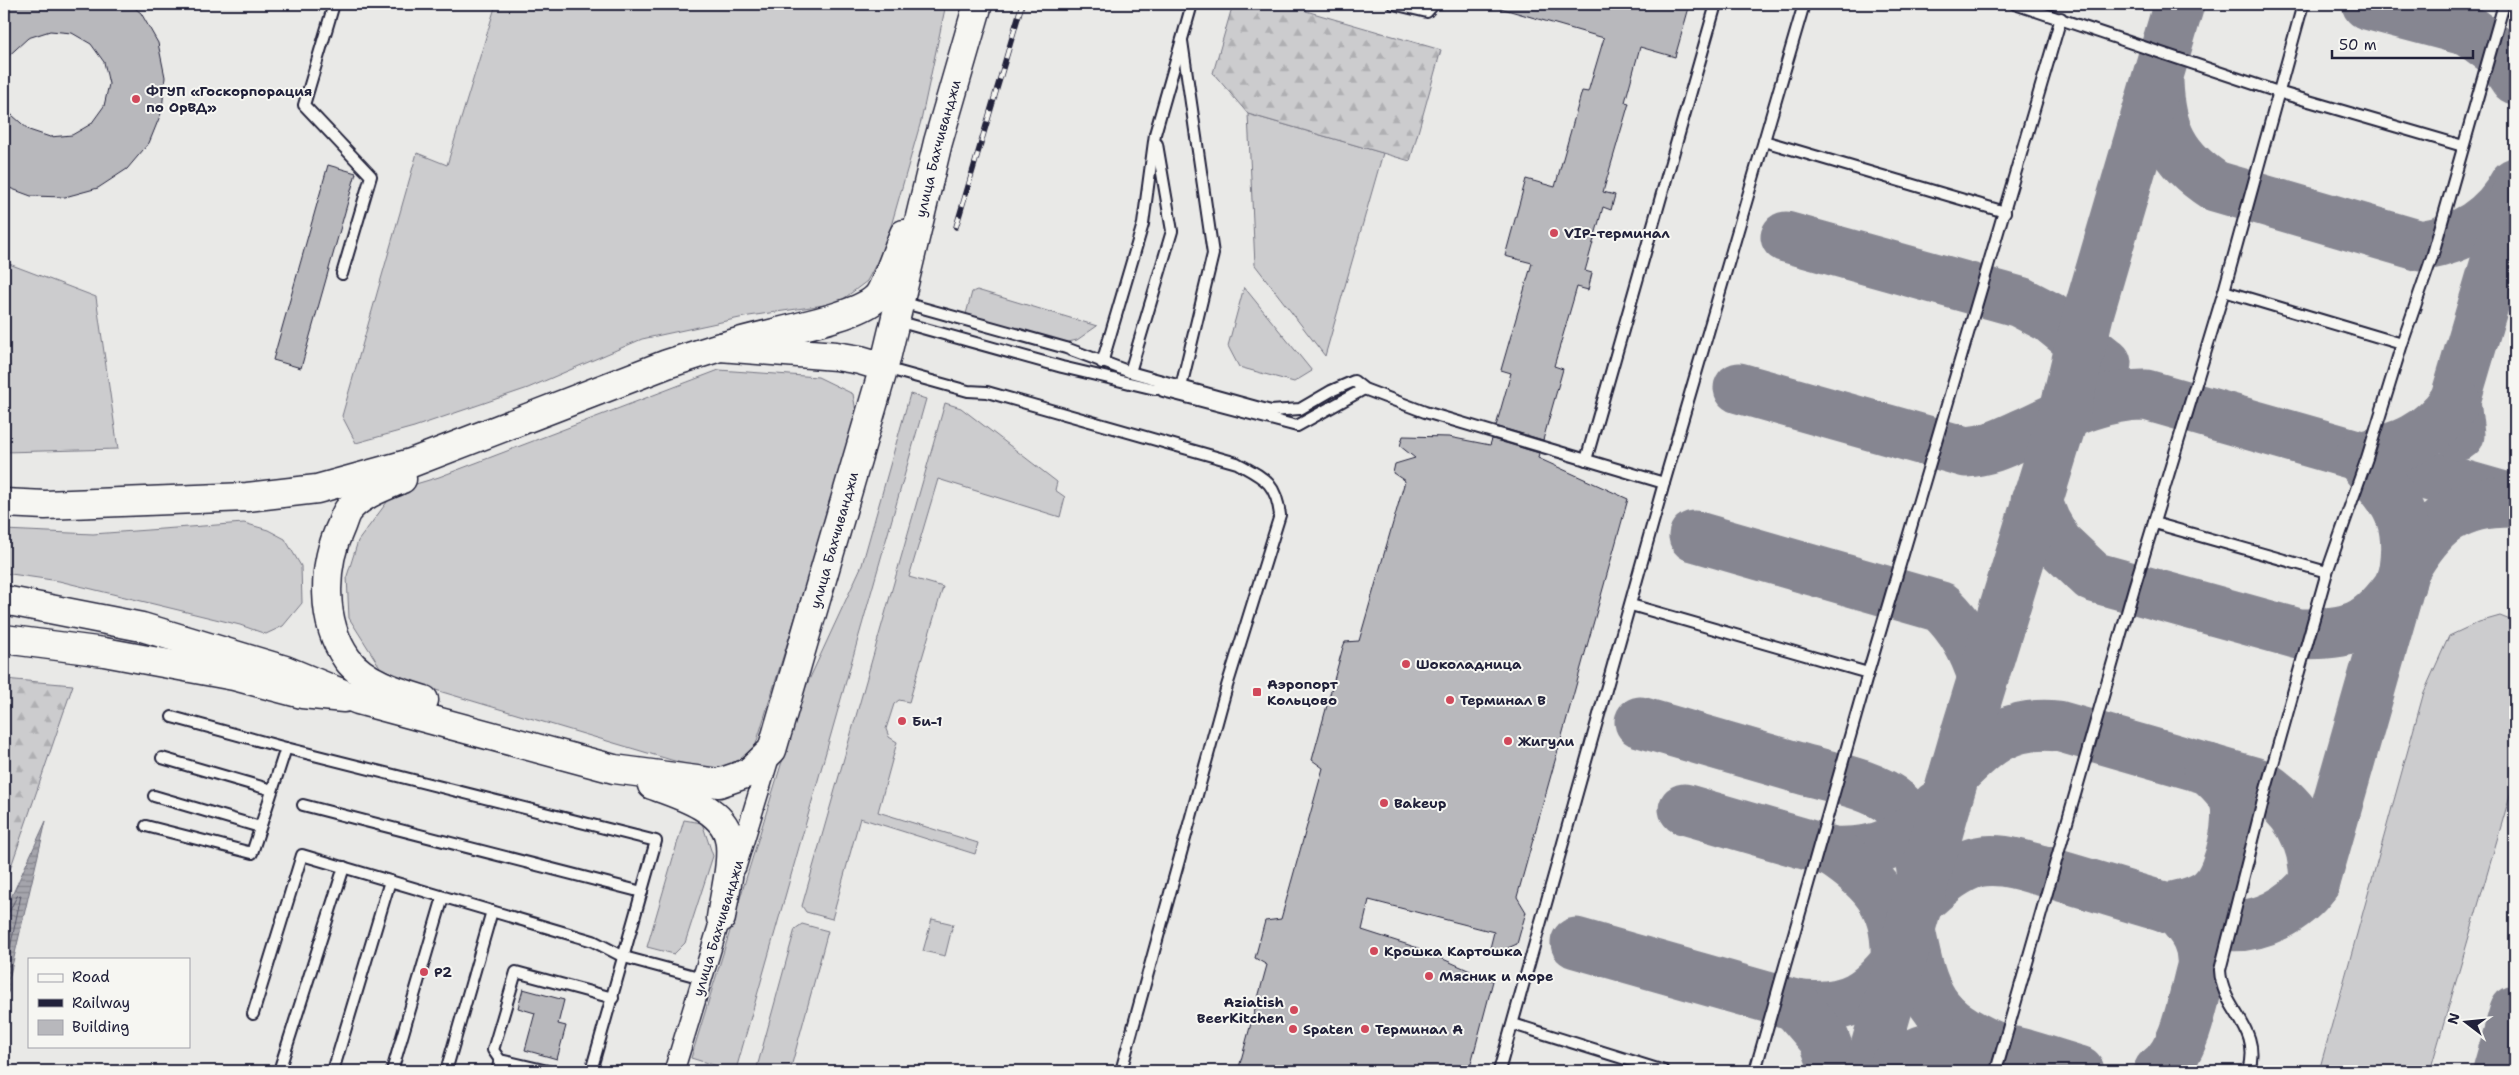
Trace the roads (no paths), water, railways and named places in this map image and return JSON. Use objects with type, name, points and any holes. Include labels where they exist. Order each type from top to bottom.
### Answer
[{"type":"main road","name":"улица Бахчиванджи","points":[[772,750],[884,368],[892,307],[978,4]]},
{"type":"main road","points":[[4,503],[46,505],[247,497],[316,488],[411,464],[519,420],[667,364],[720,347],[835,317],[866,305],[892,307]]},
{"type":"main road","points":[[720,347],[836,356],[860,360],[884,368]]},
{"type":"main road","points":[[507,740],[448,707],[389,688],[367,677],[347,659],[336,634],[328,605],[328,567],[335,538],[348,510],[372,491],[479,447],[519,420]]},
{"type":"main road","points":[[4,600],[142,627],[285,670],[358,700],[614,769],[703,806],[720,822],[729,837],[730,856],[720,918]]},
{"type":"main road","points":[[4,639],[104,652],[234,676],[302,694],[358,700]]},
{"type":"main road","points":[[614,769],[719,783],[748,773],[772,750]]},
{"type":"street","name":"улица Бахчиванджи","points":[[674,1071],[772,750]]},
{"type":"lane","points":[[334,4],[304,105],[371,176],[342,274]]},
{"type":"lane","points":[[1102,364],[1143,224],[1155,134],[1192,4]]},
{"type":"lane","points":[[1393,4],[1427,12],[1434,4]]},
{"type":"lane","points":[[1586,460],[1716,4]]},
{"type":"lane","points":[[1499,1071],[1664,483],[1804,4]]},
{"type":"lane","points":[[2015,4],[2027,6],[2278,92],[2463,146]]},
{"type":"lane","points":[[1996,1071],[2134,588],[2224,291],[2303,4]]},
{"type":"lane","points":[[2249,1071],[2252,1051],[2251,1038],[2223,989],[2220,970],[2266,789],[2327,572],[2367,458],[2402,344],[2432,257],[2504,4]]},
{"type":"lane","points":[[1755,1071],[1868,673],[2005,212],[2060,18]]},
{"type":"lane","points":[[1181,387],[1213,254],[1182,41]]},
{"type":"lane","points":[[1130,372],[1172,231],[1155,134]]},
{"type":"lane","points":[[1764,141],[2005,212]]},
{"type":"lane","points":[[2224,291],[2402,344]]},
{"type":"lane","points":[[892,307],[1062,367],[1155,388],[1298,426],[1364,389]]},
{"type":"lane","points":[[892,307],[1066,348],[1102,364],[1270,411],[1300,409],[1330,391],[1354,381],[1364,389],[1425,412],[1664,483]]},
{"type":"lane","points":[[884,368],[961,390],[987,392],[1237,463],[1264,478],[1278,496],[1280,515],[1227,686],[1121,1071]]},
{"type":"lane","points":[[1155,388],[1181,387]]},
{"type":"lane","points":[[2154,523],[2327,572]]},
{"type":"lane","points":[[1631,605],[1868,673]]},
{"type":"lane","points":[[172,717],[286,748],[656,841],[591,1071]]},
{"type":"lane","points":[[146,826],[252,853],[286,748]]},
{"type":"lane","points":[[162,758],[272,790]]},
{"type":"lane","points":[[154,796],[260,827]]},
{"type":"lane","points":[[303,805],[642,892]]},
{"type":"lane","points":[[253,1014],[302,855],[593,941],[624,957],[702,978]]},
{"type":"lane","points":[[279,1071],[344,867]]},
{"type":"lane","points":[[333,1071],[390,881]]},
{"type":"lane","points":[[392,1071],[443,897]]},
{"type":"lane","points":[[446,1071],[492,911]]},
{"type":"lane","points":[[548,1071],[500,1060],[493,1050],[516,972],[613,998]]},
{"type":"lane","points":[[1513,1024],[1664,1071]]},
{"type":"lane","points":[[497,1071],[500,1060]]},
{"type":"water","points":[[46,821],[9,979],[9,991],[4,998],[4,913]]},
{"type":"railway","points":[[956,227],[1022,4]]},
{"type":"place","name":"ФГУП «Госкорпорация по ОрВД»","points":[[136,99]]},
{"type":"place","name":"VIP-терминал","points":[[1554,233]]},
{"type":"place","name":"Шоколадница","points":[[1406,664]]},
{"type":"place","name":"Аэропорт Кольцово","points":[[1257,692]]},
{"type":"place","name":"Терминал B","points":[[1450,700]]},
{"type":"place","name":"Би-1","points":[[902,721]]},
{"type":"place","name":"Жигули","points":[[1508,741]]},
{"type":"place","name":"Bakeup","points":[[1384,803]]},
{"type":"place","name":"Крошка Картошка","points":[[1374,951]]},
{"type":"place","name":"P2","points":[[424,972]]},
{"type":"place","name":"Мясник и море","points":[[1429,976]]},
{"type":"place","name":"Aziatish BeerKitchen","points":[[1294,1010]]},
{"type":"place","name":"Spaten","points":[[1293,1029]]},
{"type":"place","name":"Терминал А","points":[[1365,1029]]}]
